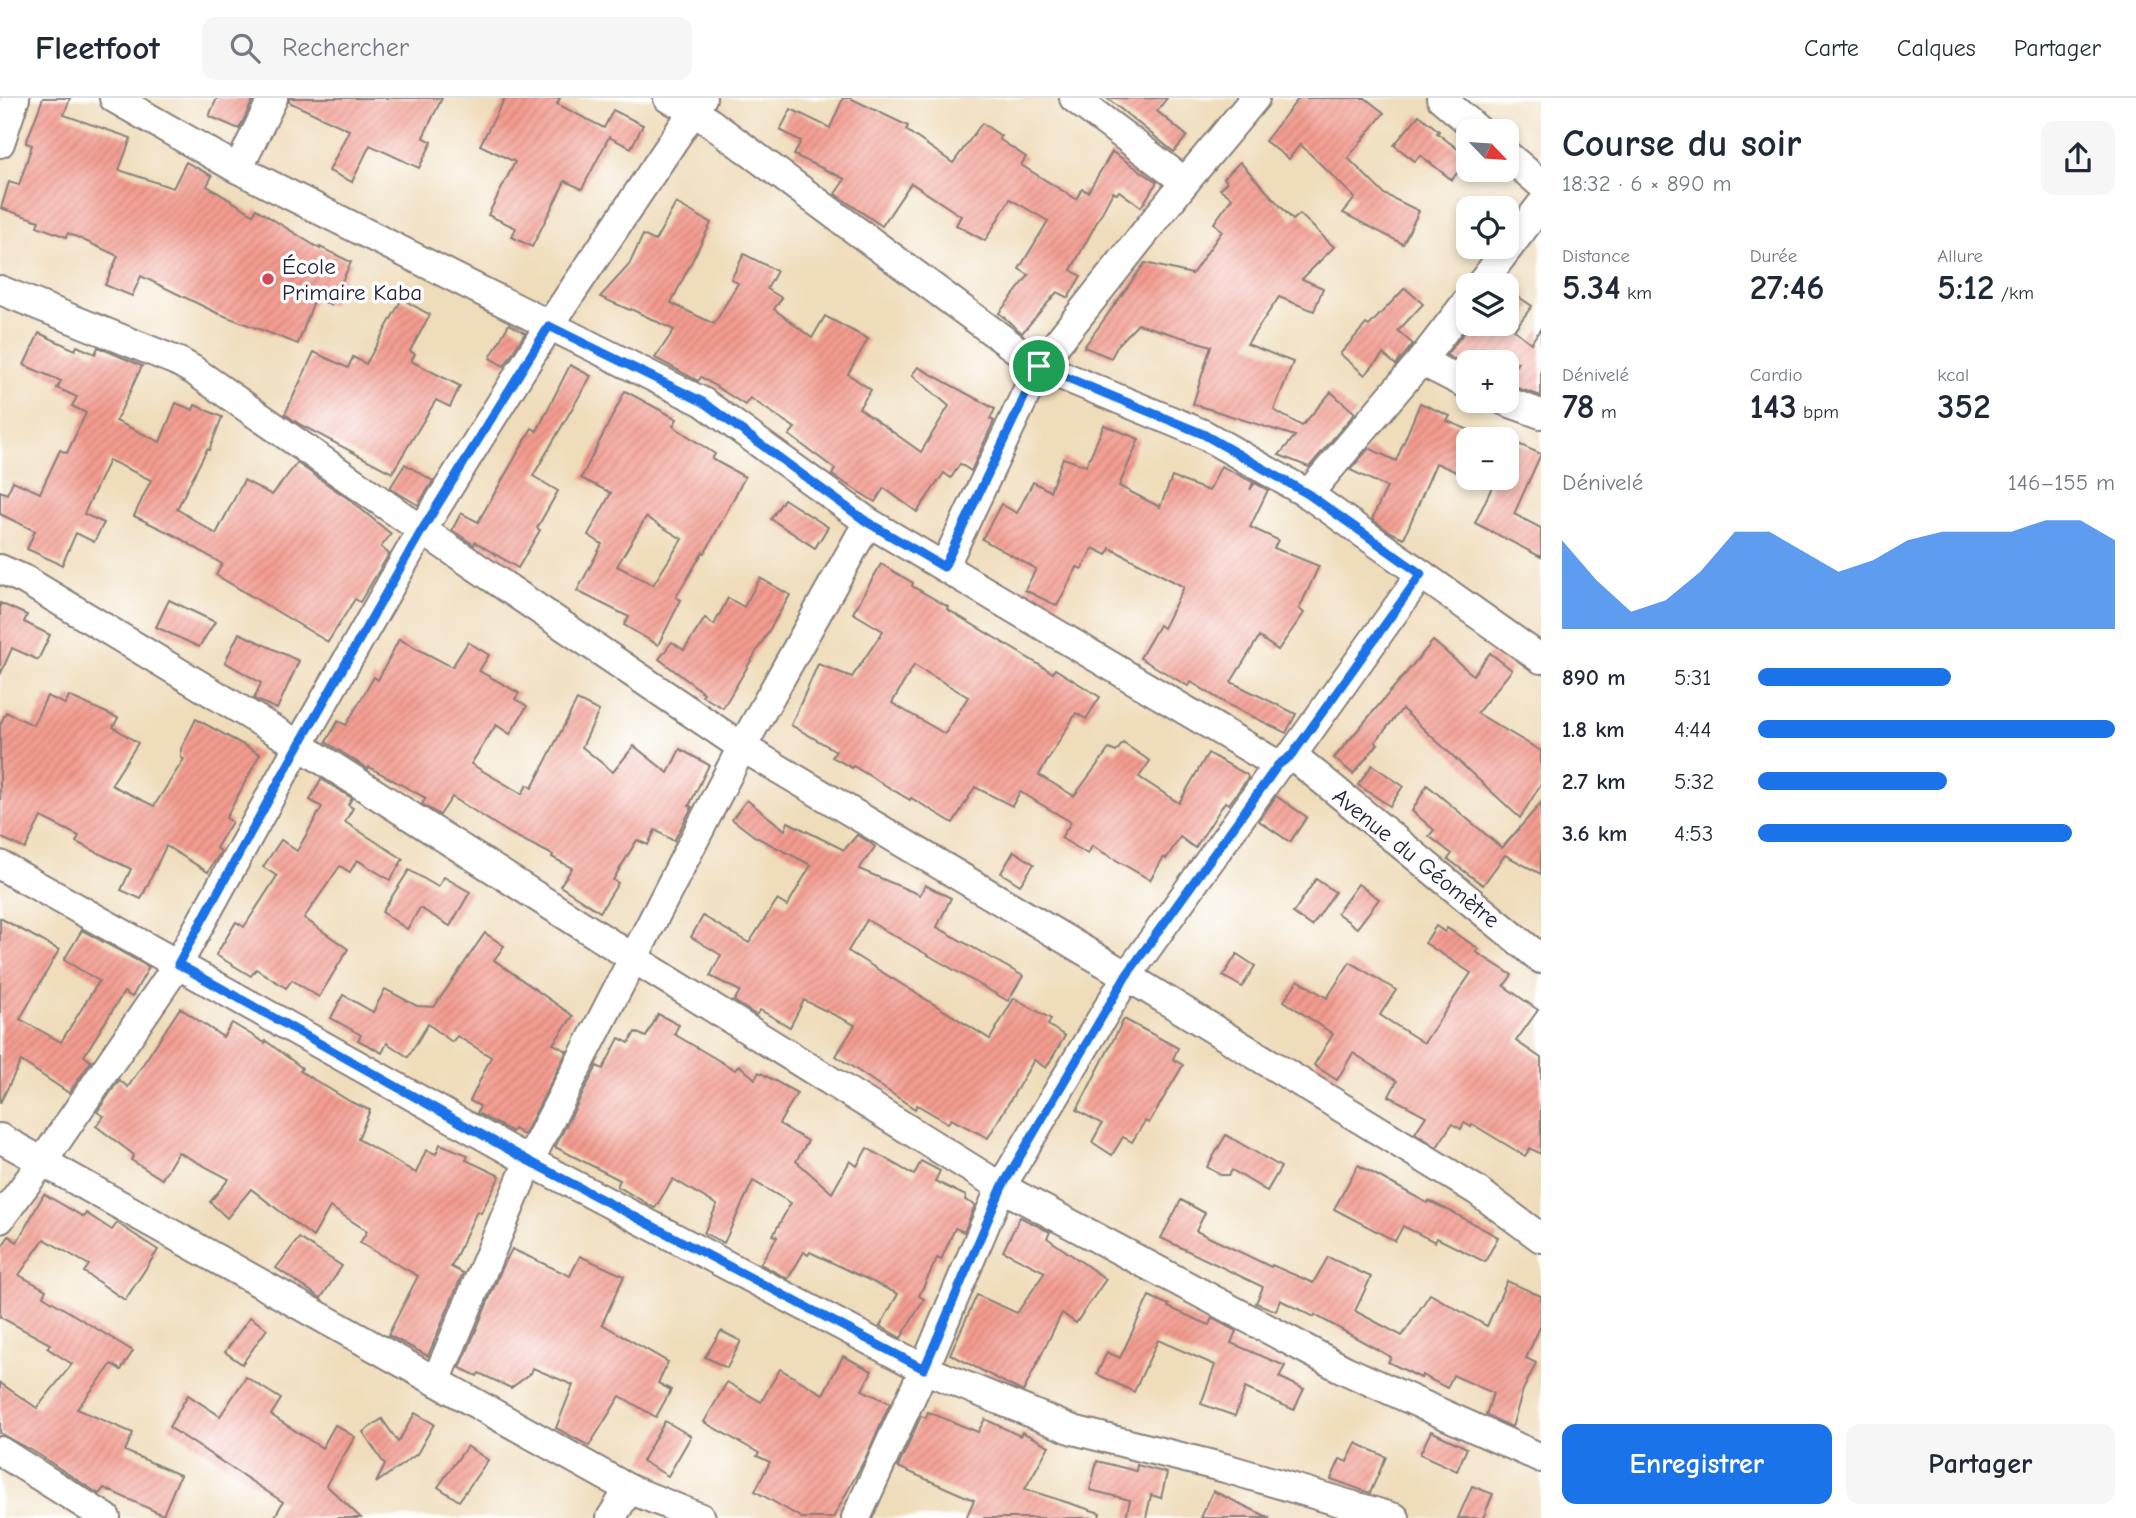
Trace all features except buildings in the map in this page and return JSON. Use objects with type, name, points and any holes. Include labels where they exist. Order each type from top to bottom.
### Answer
[{"type":"street","points":[[0,143],[15,98]]},
{"type":"street","name":"Avenue du Géomètre","points":[[114,98],[239,169],[703,402],[867,522],[1285,760],[1541,959]]},
{"type":"street","points":[[239,169],[273,98]]},
{"type":"street","points":[[1074,98],[1185,181]]},
{"type":"street","points":[[944,567],[1039,366],[1185,181],[1255,98]]},
{"type":"street","points":[[1441,98],[1465,119]]},
{"type":"street","points":[[0,1219],[178,964],[422,530],[688,102],[1039,366],[1203,434],[1308,494],[1541,659]]},
{"type":"street","points":[[1519,165],[1541,184]]},
{"type":"street","points":[[1489,273],[1541,205]]},
{"type":"street","points":[[0,290],[179,362],[742,747],[1126,976],[1476,1191],[1541,1238]]},
{"type":"street","points":[[1308,494],[1456,316]]},
{"type":"street","points":[[1421,361],[1456,379]]},
{"type":"street","points":[[1519,406],[1541,414]]},
{"type":"street","points":[[436,1381],[529,1161],[742,747],[867,522]]},
{"type":"street","points":[[0,569],[25,580],[299,745],[633,958],[1002,1187],[1345,1370],[1541,1458]]},
{"type":"street","points":[[856,1518],[1002,1187],[1126,976],[1421,574]]},
{"type":"street","points":[[0,865],[529,1161],[924,1369],[1073,1430],[1225,1468],[1395,1518]]},
{"type":"street","points":[[0,1138],[629,1489],[701,1518]]},
{"type":"street","points":[[0,1451],[106,1518]]},
{"type":"street","points":[[611,1518],[629,1489]]},
{"type":"place","name":"École Primaire Kaba","points":[[268,279]]},
{"type":"route","points":[[549,326],[703,402],[867,522],[944,567],[1039,366],[1203,434],[1308,494],[1421,574],[1292,755],[1278,765],[1126,976],[1002,1187],[924,1369],[529,1161],[178,964],[422,530],[549,326]]}]
